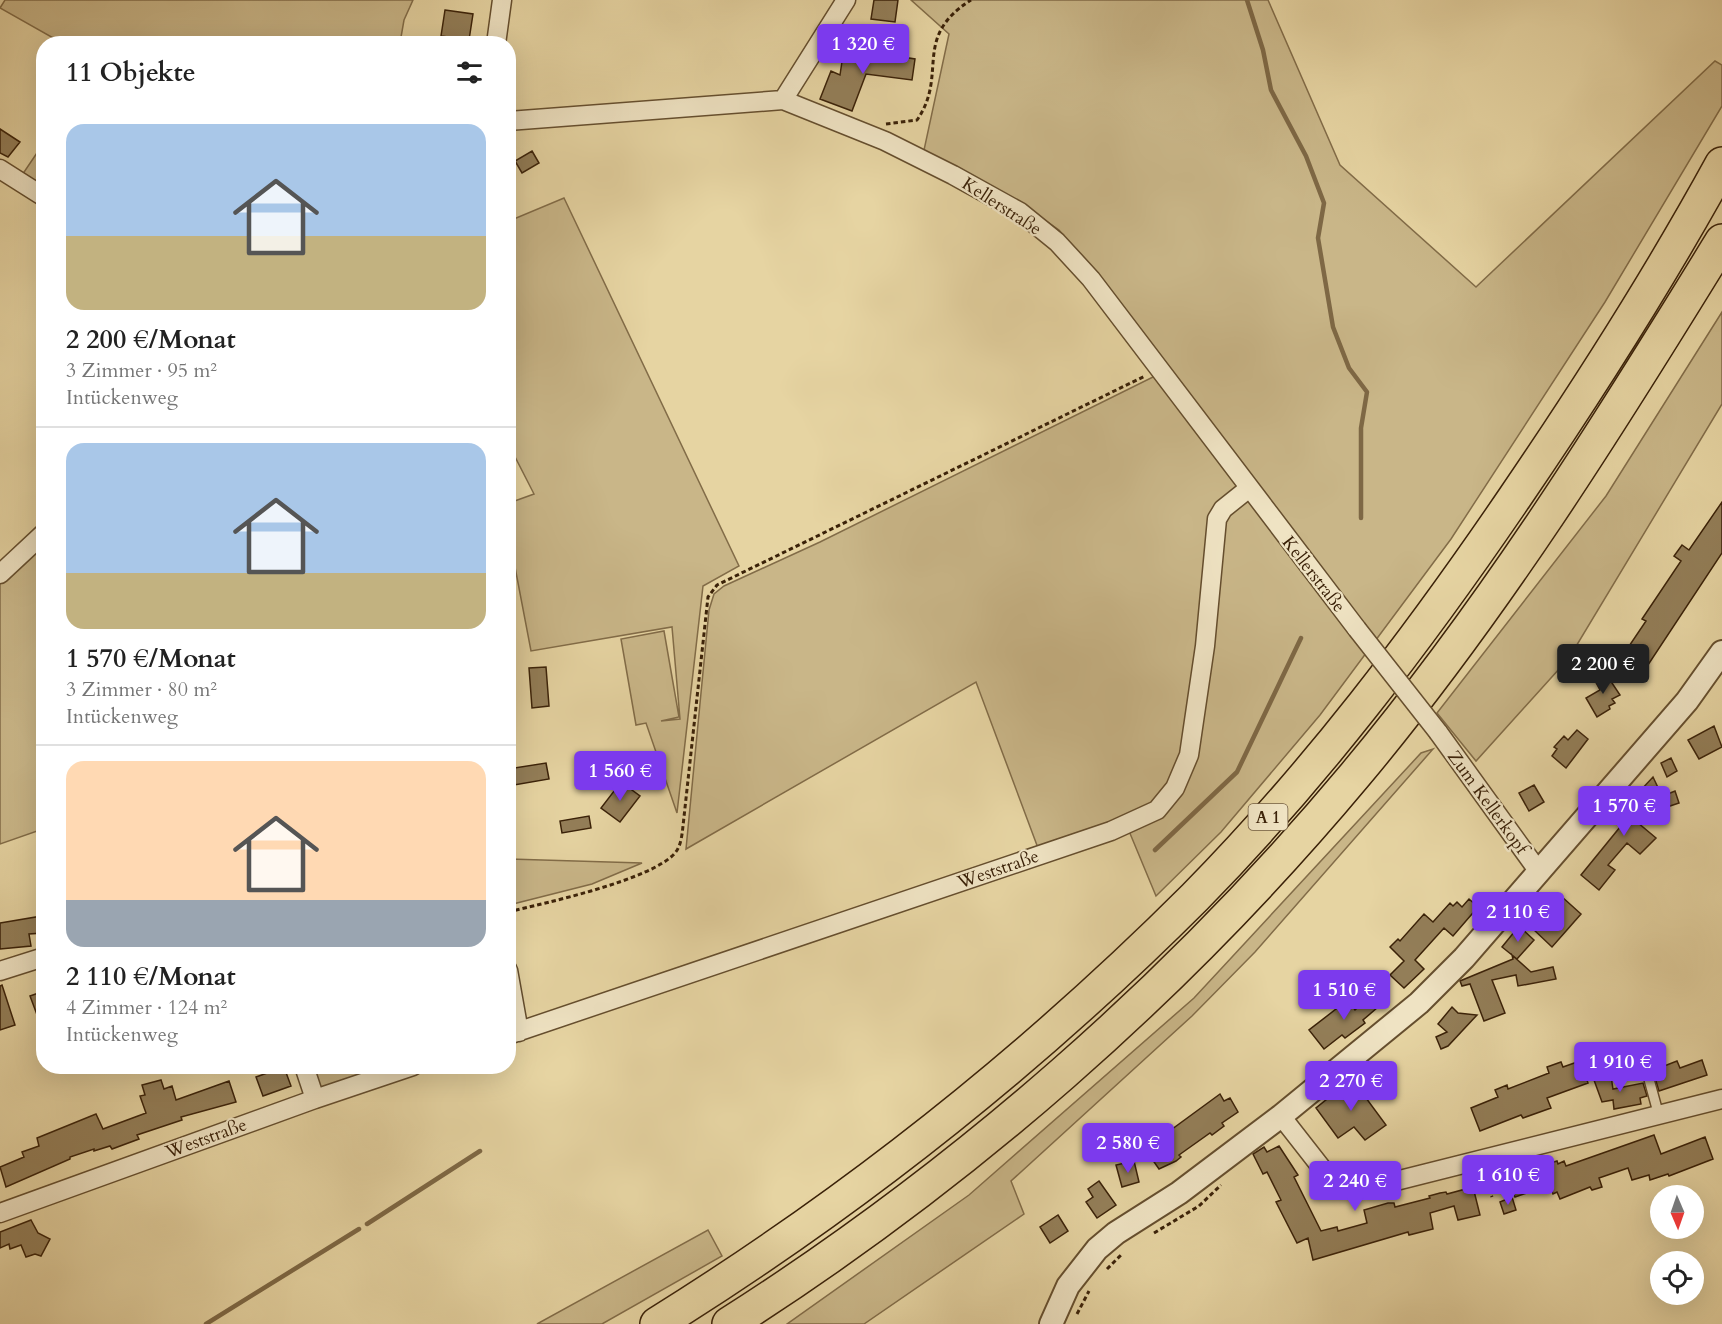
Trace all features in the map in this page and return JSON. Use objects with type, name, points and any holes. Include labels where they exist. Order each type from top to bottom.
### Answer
[{"type":"highway","name":"A 1","points":[[657,1324],[737,1274],[824,1214],[889,1166],[1006,1073],[1131,959],[1257,830],[1379,686],[1442,603],[1577,406],[1722,164]]},
{"type":"highway","name":"A 1","points":[[729,1324],[868,1230],[963,1157],[1152,992],[1285,855],[1385,737],[1526,548],[1603,435],[1722,241]]},
{"type":"street","points":[[497,36],[502,0]]},
{"type":"street","points":[[783,100],[846,0]]},
{"type":"street","name":"Kellerstraße","points":[[516,120],[783,100],[885,141],[1020,212],[1057,242],[1090,279],[1161,368],[1248,489],[1438,732]]},
{"type":"street","points":[[0,169],[36,192]]},
{"type":"street","name":"Weststraße","points":[[516,1032],[1111,831],[1157,810],[1175,788],[1189,755],[1205,646],[1217,519],[1222,509],[1248,489]]},
{"type":"street","points":[[0,574],[36,542]]},
{"type":"street","points":[[1051,1324],[1068,1286],[1097,1249],[1116,1233],[1179,1193],[1281,1116],[1419,1003],[1464,958],[1687,701],[1722,651]]},
{"type":"street","name":"Zum Kellerkopf","points":[[1438,732],[1539,872]]},
{"type":"street","points":[[0,971],[36,960]]},
{"type":"street","points":[[307,1074],[315,1099]]},
{"type":"street","name":"Weststraße","points":[[0,1213],[389,1074]]},
{"type":"street","points":[[1281,1116],[1324,1171],[1338,1183],[1368,1188],[1722,1099]]},
{"type":"lane","points":[[1647,1072],[1659,1116]]},
{"type":"path","points":[[878,124],[917,120],[925,108],[936,39],[942,23],[954,10],[971,0]]},
{"type":"path","points":[[516,910],[617,882],[668,859],[676,852],[683,826],[708,597],[717,585],[1161,368]]},
{"type":"path","points":[[1145,1238],[1199,1206],[1220,1189],[1228,1154]]},
{"type":"path","points":[[1478,1162],[1492,1197]]},
{"type":"path","points":[[1102,1275],[1124,1252]]},
{"type":"path","points":[[1073,1324],[1091,1287]]},
{"type":"shaded area","points":[[5,0],[413,0],[404,20],[401,36],[50,36],[0,8]]},
{"type":"shaded area","points":[[911,0],[1268,0],[1340,165],[1476,287],[1715,61],[1722,65],[1722,106],[1605,302],[1451,539],[1320,715],[1221,832],[1156,896],[1129,831],[1181,788],[1220,522],[1254,489],[1098,275],[1059,230],[1026,207],[924,150],[949,34]]},
{"type":"shaded area","points":[[36,154],[36,188],[20,178]]},
{"type":"shaded area","points":[[564,198],[739,566],[703,586],[677,813],[646,723],[636,725],[621,639],[664,631],[679,717],[661,721],[680,719],[672,627],[531,651],[516,572],[516,500],[534,494],[516,459],[516,218]]},
{"type":"shaded area","points":[[1722,312],[1722,404],[1569,658],[1476,761],[1437,713],[1606,496]]},
{"type":"shaded area","points":[[1157,375],[1244,489],[1214,511],[1183,754],[1163,795],[1140,813],[1038,848],[976,682],[686,849],[709,610],[714,594],[724,586],[820,542]]},
{"type":"shaded area","points":[[36,551],[36,831],[0,844],[0,579]]},
{"type":"shaded area","points":[[1433,749],[1255,952],[1192,1016],[1011,1181],[1024,1214],[864,1324],[787,1324],[969,1195],[1194,998],[1421,753]]},
{"type":"shaded area","points":[[516,859],[642,863],[592,884],[516,903]]},
{"type":"shaded area","points":[[311,1074],[373,1074],[317,1092]]},
{"type":"shaded area","points":[[708,1230],[722,1256],[602,1324],[537,1324]]},
{"type":"building","points":[[874,0],[898,0],[895,22],[871,19]]},
{"type":"building","points":[[445,10],[473,14],[470,36],[441,36]]},
{"type":"building","points":[[844,48],[915,59],[912,80],[866,74],[852,111],[820,99],[831,71],[840,75]]},
{"type":"building","points":[[0,129],[20,142],[8,157],[0,153]]},
{"type":"building","points":[[532,151],[539,163],[522,173],[516,160]]},
{"type":"building","points":[[1722,502],[1722,553],[1644,671],[1637,667],[1636,669],[1621,658],[1646,621],[1642,619],[1681,561],[1674,556],[1682,545],[1689,550]]},
{"type":"building","points":[[546,667],[549,706],[532,708],[529,668]]},
{"type":"building","points":[[1604,671],[1620,695],[1612,699],[1615,703],[1609,706],[1610,709],[1597,717],[1586,698],[1600,690],[1593,677]]},
{"type":"building","points":[[1714,726],[1722,747],[1699,759],[1688,740]]},
{"type":"building","points":[[1577,730],[1588,739],[1566,768],[1552,756],[1557,749],[1554,747],[1564,736],[1568,740]]},
{"type":"building","points":[[1671,758],[1677,771],[1667,777],[1661,763]]},
{"type":"building","points":[[546,763],[549,779],[516,785],[516,768]]},
{"type":"building","points":[[1653,777],[1660,792],[1637,822],[1656,838],[1640,854],[1627,843],[1608,865],[1615,870],[1599,890],[1581,875],[1629,816],[1626,806]]},
{"type":"building","points":[[621,782],[640,796],[620,822],[601,808]]},
{"type":"building","points":[[1534,785],[1544,802],[1529,811],[1519,793]]},
{"type":"building","points":[[1675,791],[1679,803],[1667,807],[1663,796]]},
{"type":"building","points":[[589,816],[591,828],[562,833],[560,821]]},
{"type":"building","points":[[1561,896],[1581,914],[1552,947],[1533,929]]},
{"type":"building","points":[[1469,899],[1478,907],[1453,936],[1444,928],[1415,960],[1424,969],[1404,988],[1390,975],[1404,961],[1390,947],[1398,939],[1400,941],[1424,914],[1433,922],[1450,903],[1453,906],[1457,902],[1462,907]]},
{"type":"building","points":[[36,917],[36,934],[29,934],[31,946],[0,949],[0,923]]},
{"type":"building","points":[[1519,926],[1534,940],[1517,959],[1502,947]]},
{"type":"building","points":[[1512,955],[1531,972],[1553,967],[1556,979],[1518,986],[1516,975],[1492,980],[1505,1013],[1484,1021],[1470,984],[1462,986],[1460,981],[1513,959]]},
{"type":"building","points":[[2,985],[15,1025],[0,1030],[0,986]]},
{"type":"building","points":[[1376,992],[1385,1001],[1363,1020],[1365,1023],[1345,1038],[1342,1035],[1324,1049],[1309,1030],[1345,1002],[1350,1009],[1353,1007],[1355,1010]]},
{"type":"building","points":[[36,994],[36,1012],[30,996]]},
{"type":"building","points":[[1452,1007],[1458,1013],[1477,1015],[1448,1046],[1441,1049],[1436,1037],[1447,1032],[1438,1024]]},
{"type":"building","points":[[1647,1050],[1654,1070],[1677,1061],[1680,1068],[1702,1060],[1707,1075],[1659,1091],[1652,1068],[1645,1066],[1640,1072],[1635,1055]]},
{"type":"building","points":[[1580,1061],[1588,1083],[1547,1098],[1551,1108],[1523,1118],[1521,1115],[1480,1131],[1471,1108],[1498,1097],[1495,1090],[1507,1085],[1508,1089],[1549,1073],[1547,1067],[1561,1062],[1563,1067]]},
{"type":"building","points":[[264,1074],[287,1074],[291,1086],[263,1096],[256,1077]]},
{"type":"building","points":[[1611,1076],[1613,1089],[1643,1083],[1647,1096],[1640,1098],[1641,1104],[1614,1109],[1613,1100],[1602,1102],[1594,1080]]},
{"type":"building","points":[[1352,1079],[1386,1125],[1365,1140],[1354,1127],[1338,1138],[1316,1108]]},
{"type":"building","points":[[161,1080],[164,1089],[172,1086],[176,1100],[229,1081],[236,1102],[181,1117],[182,1120],[137,1135],[139,1139],[112,1149],[110,1146],[94,1151],[94,1149],[70,1157],[70,1159],[6,1187],[0,1167],[24,1157],[22,1152],[39,1146],[37,1138],[96,1114],[103,1129],[146,1113],[140,1096],[145,1095],[142,1085]]},
{"type":"building","points":[[1220,1094],[1224,1101],[1230,1098],[1238,1112],[1222,1123],[1224,1126],[1212,1135],[1210,1133],[1179,1155],[1181,1157],[1176,1161],[1159,1169],[1145,1149]]},
{"type":"building","points":[[1654,1135],[1661,1154],[1705,1137],[1713,1159],[1669,1176],[1668,1174],[1650,1180],[1649,1175],[1632,1180],[1628,1168],[1599,1178],[1602,1187],[1592,1190],[1590,1187],[1560,1199],[1557,1192],[1553,1194],[1550,1185],[1515,1197],[1507,1177],[1557,1161],[1558,1164],[1564,1161],[1566,1166]]},
{"type":"building","points":[[1279,1146],[1298,1175],[1294,1177],[1321,1231],[1337,1227],[1338,1231],[1367,1223],[1364,1210],[1388,1203],[1394,1203],[1395,1207],[1430,1198],[1429,1196],[1440,1193],[1446,1192],[1447,1194],[1473,1187],[1480,1215],[1458,1220],[1454,1206],[1430,1213],[1433,1229],[1409,1235],[1408,1232],[1313,1260],[1308,1238],[1297,1243],[1276,1202],[1281,1200],[1267,1172],[1263,1174],[1253,1154],[1264,1147],[1267,1152]]},
{"type":"building","points":[[1134,1161],[1139,1182],[1122,1187],[1116,1165]]},
{"type":"building","points":[[1099,1181],[1116,1205],[1097,1218],[1086,1202],[1093,1197],[1088,1189]]},
{"type":"building","points":[[1512,1197],[1516,1210],[1504,1214],[1500,1202]]},
{"type":"building","points":[[1058,1215],[1068,1231],[1050,1243],[1040,1227]]},
{"type":"building","points":[[31,1220],[38,1233],[50,1239],[41,1256],[35,1254],[26,1257],[21,1245],[10,1249],[9,1244],[0,1248],[0,1232]]},
{"type":"waterway","points":[[1247,0],[1263,50],[1271,90],[1306,156],[1324,203],[1318,238],[1333,327],[1349,368],[1367,392],[1361,428],[1361,518]]},
{"type":"waterway","points":[[1155,850],[1237,772],[1301,638]]},
{"type":"waterway","points":[[367,1224],[480,1151]]},
{"type":"waterway","points":[[206,1324],[359,1229]]}]
